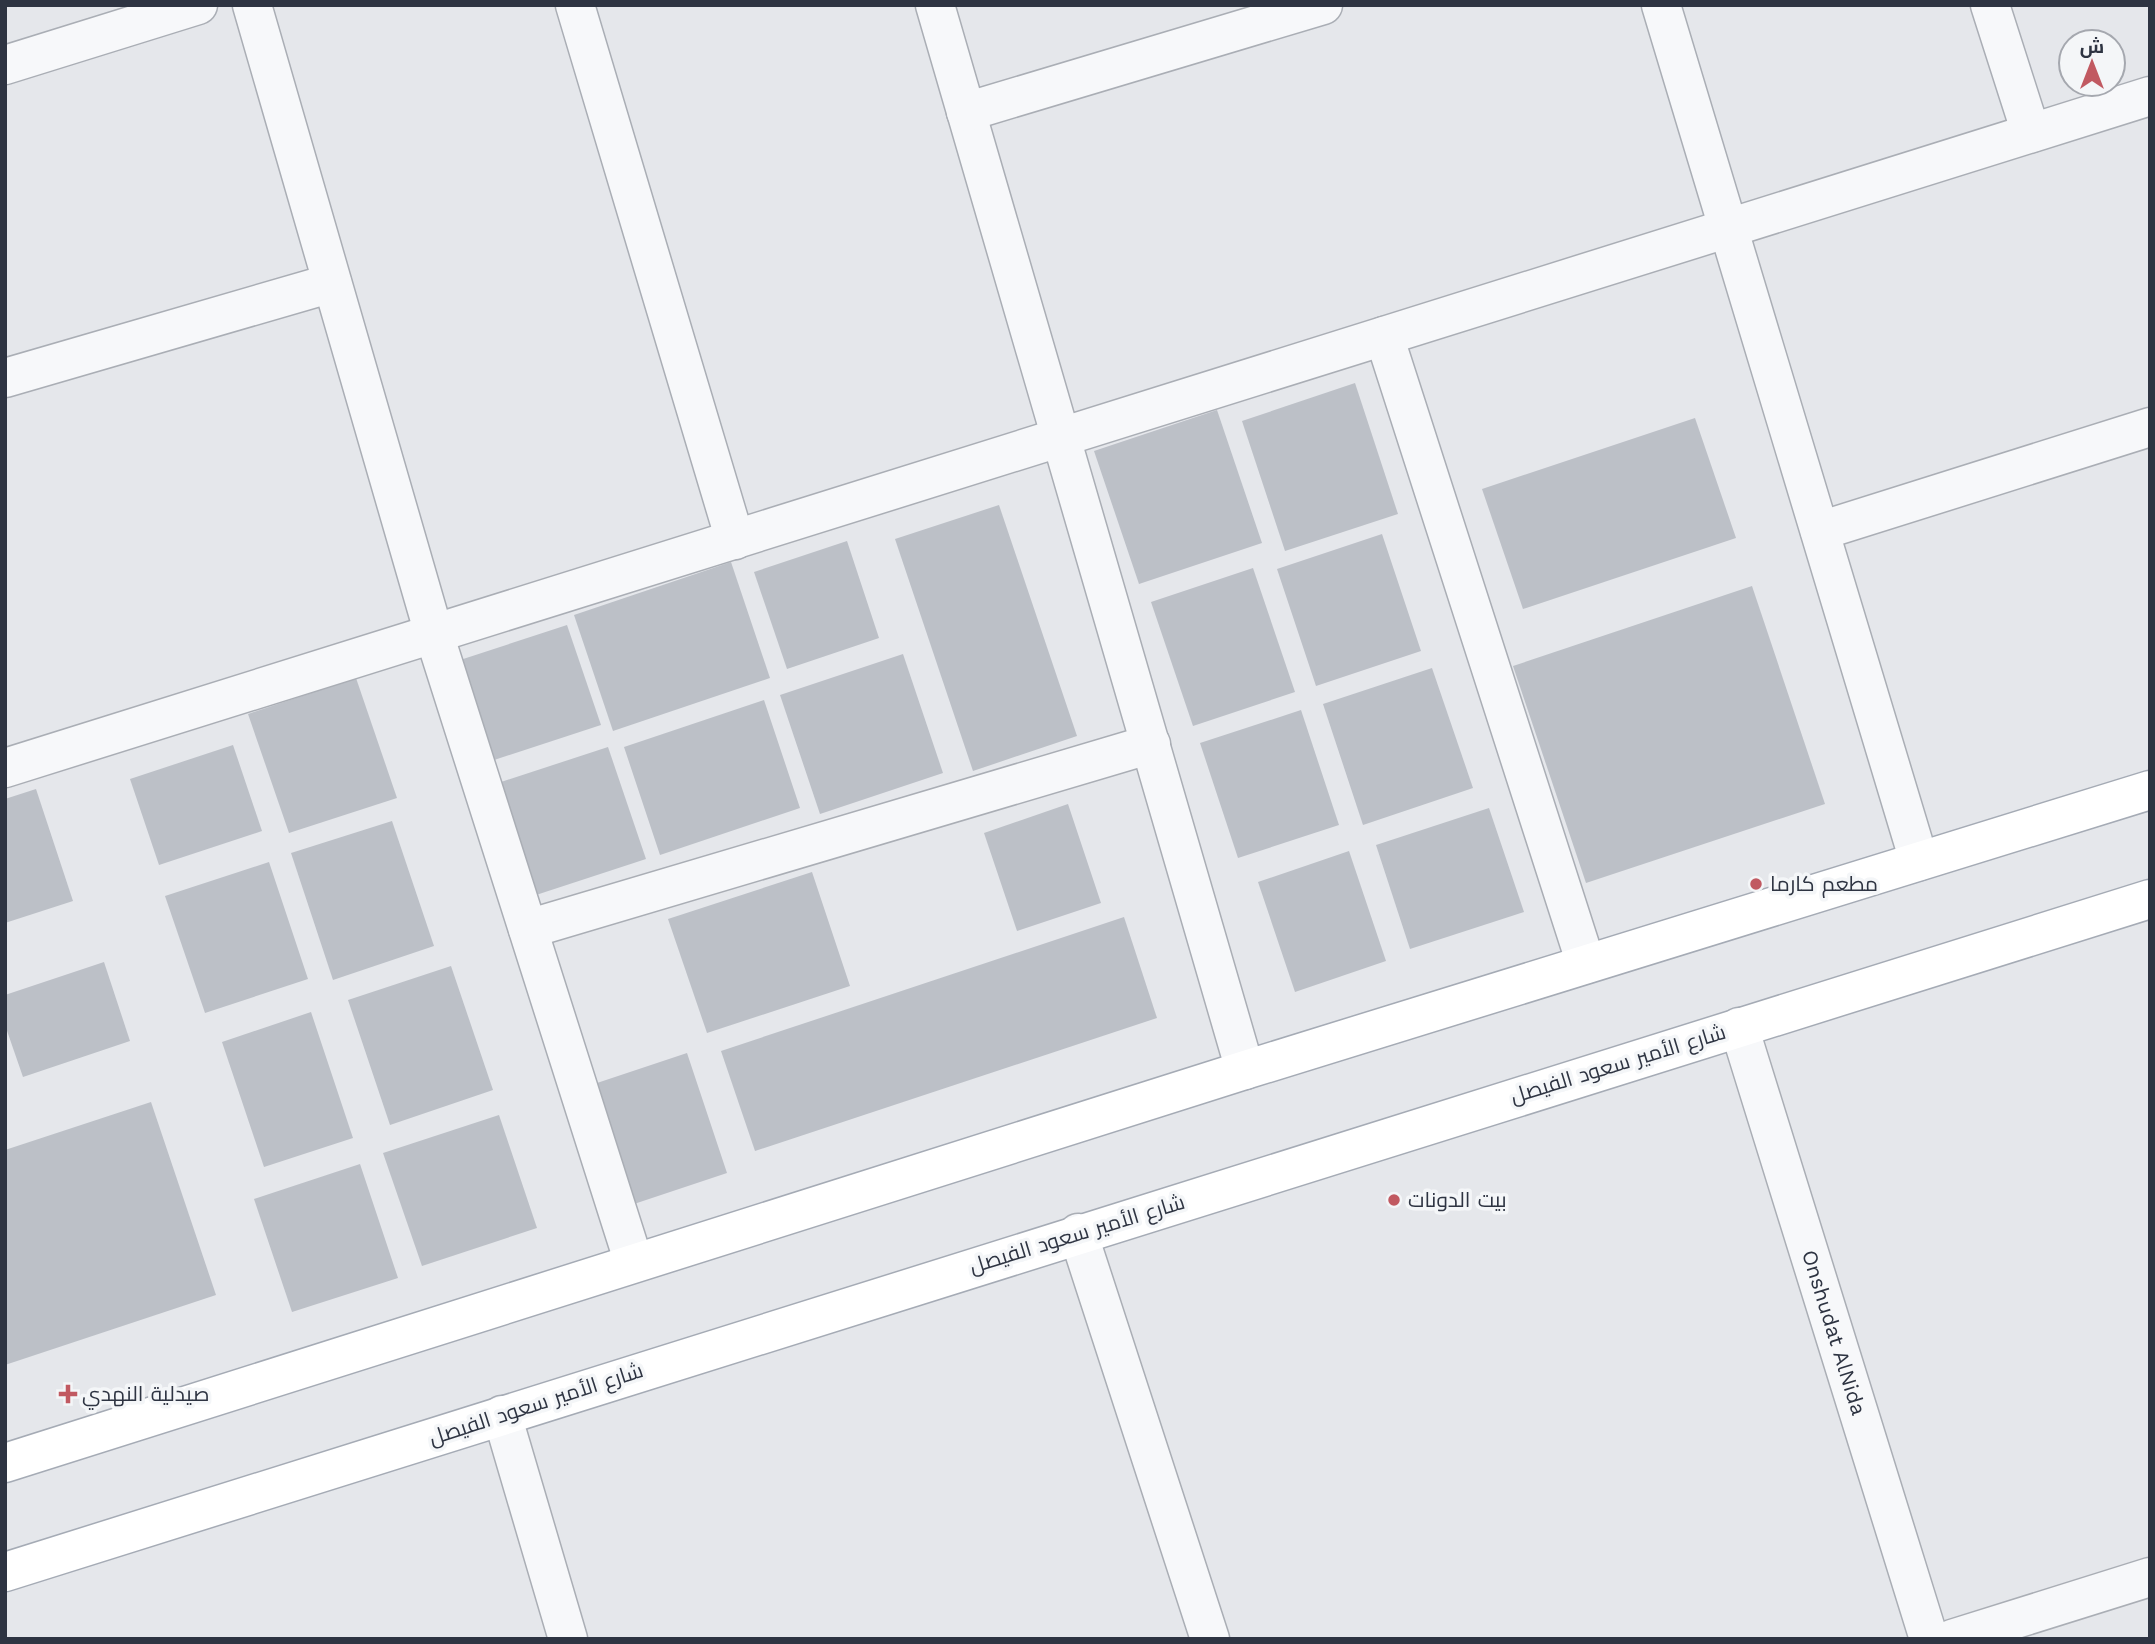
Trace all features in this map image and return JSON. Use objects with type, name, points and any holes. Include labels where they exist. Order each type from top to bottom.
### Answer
[{"type":"main road","points":[[5,1462],[1245,1070],[2150,790]]},
{"type":"main road","name":"شارع الأمير سعود الفيصل","points":[[5,1572],[2150,898]]},
{"type":"street","points":[[5,65],[198,5]]},
{"type":"street","points":[[252,5],[434,634],[634,1264]]},
{"type":"street","points":[[575,5],[735,540]]},
{"type":"street","points":[[935,5],[1245,1070]]},
{"type":"street","points":[[966,112],[1323,5]]},
{"type":"street","points":[[1661,5],[1919,861]]},
{"type":"street","points":[[1990,5],[2031,134]]},
{"type":"street","points":[[5,768],[2150,96]]},
{"type":"street","points":[[5,378],[332,283]]},
{"type":"street","points":[[1384,336],[1586,964]]},
{"type":"street","points":[[1820,531],[2150,427]]},
{"type":"street","points":[[528,929],[1150,744]]},
{"type":"street","name":"Onshudat AlNida","points":[[1739,1027],[1929,1639]]},
{"type":"street","points":[[1078,1233],[1210,1639]]},
{"type":"street","points":[[502,1415],[568,1639]]},
{"type":"street","points":[[1952,1639],[2150,1577]]},
{"type":"building","points":[[1355,383],[1398,514],[1285,551],[1242,421]]},
{"type":"building","points":[[1217,410],[1262,543],[1139,584],[1094,451]]},
{"type":"building","points":[[1695,418],[1736,538],[1523,609],[1482,489]]},
{"type":"building","points":[[999,505],[1077,736],[973,771],[895,539]]},
{"type":"building","points":[[1382,534],[1421,651],[1316,686],[1277,569]]},
{"type":"building","points":[[847,541],[879,638],[787,669],[754,572]]},
{"type":"building","points":[[731,562],[770,678],[613,731],[574,615]]},
{"type":"building","points":[[1253,568],[1295,692],[1193,726],[1151,602]]},
{"type":"building","points":[[1752,586],[1825,804],[1586,883],[1513,666]]},
{"type":"building","points":[[567,625],[601,725],[488,762],[454,662]]},
{"type":"building","points":[[903,654],[943,773],[820,814],[780,695]]},
{"type":"building","points":[[1432,668],[1473,788],[1363,825],[1323,704]]},
{"type":"building","points":[[356,678],[397,798],[289,833],[248,714]]},
{"type":"building","points":[[764,700],[800,808],[660,855],[624,747]]},
{"type":"building","points":[[1301,710],[1339,825],[1238,858],[1200,743]]},
{"type":"building","points":[[233,745],[262,831],[159,865],[130,779]]},
{"type":"building","points":[[608,747],[646,859],[533,896],[495,784]]},
{"type":"building","points":[[36,789],[73,901],[5,923],[5,799]]},
{"type":"building","points":[[1068,804],[1101,903],[1017,931],[984,833]]},
{"type":"building","points":[[1489,808],[1524,912],[1410,949],[1376,845]]},
{"type":"building","points":[[392,821],[434,946],[333,980],[291,853]]},
{"type":"building","points":[[1349,851],[1386,961],[1295,992],[1258,882]]},
{"type":"building","points":[[269,862],[308,979],[205,1013],[165,896]]},
{"type":"building","points":[[812,872],[850,986],[707,1033],[668,919]]},
{"type":"building","points":[[1124,917],[1157,1018],[755,1151],[721,1051]]},
{"type":"building","points":[[104,962],[130,1041],[23,1077],[5,1025],[5,995]]},
{"type":"building","points":[[451,966],[493,1090],[390,1125],[348,1000]]},
{"type":"building","points":[[311,1012],[353,1138],[264,1167],[222,1042]]},
{"type":"building","points":[[687,1053],[727,1173],[631,1205],[591,1085]]},
{"type":"building","points":[[151,1102],[216,1295],[5,1365],[5,1150]]},
{"type":"building","points":[[499,1115],[537,1228],[422,1266],[383,1153]]},
{"type":"building","points":[[360,1164],[398,1278],[292,1312],[254,1199]]},
{"type":"place","name":"مطعم كارما","points":[[1756,884]]},
{"type":"place","name":"بيت الدونات","points":[[1394,1200]]},
{"type":"place","name":"صيدلية النهدي","points":[[68,1394]]}]
